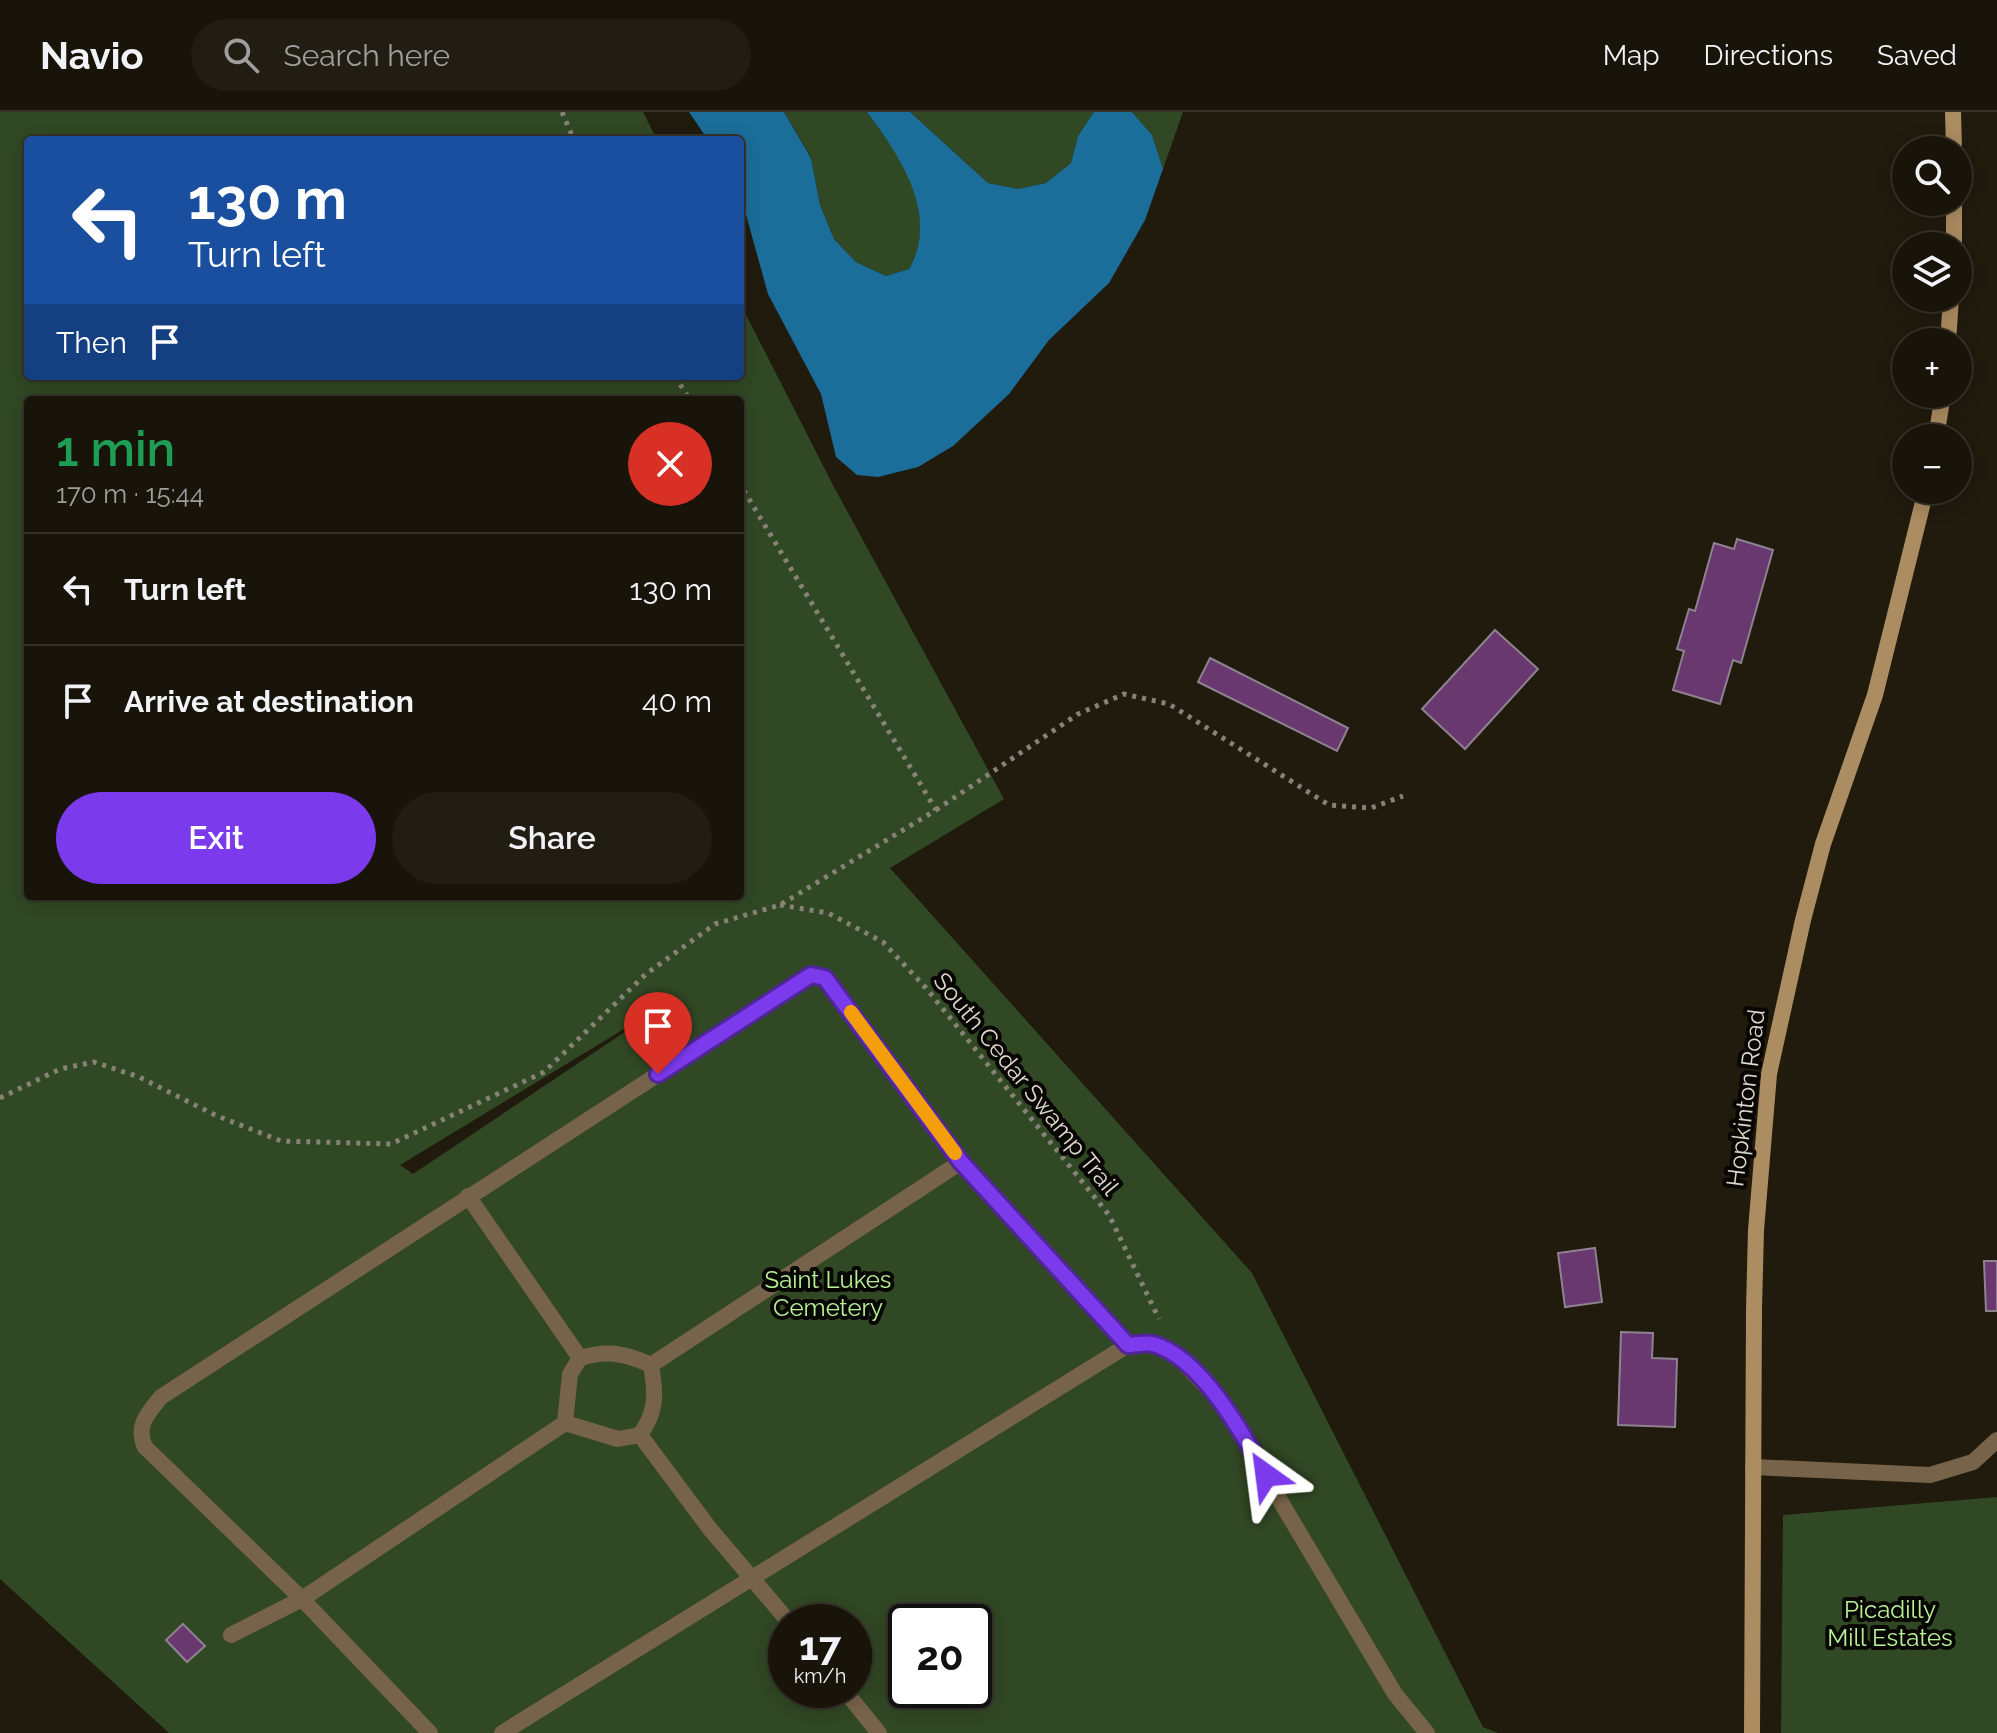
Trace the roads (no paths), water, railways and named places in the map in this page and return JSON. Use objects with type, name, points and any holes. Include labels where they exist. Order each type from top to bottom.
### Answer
[{"type":"main road","points":[[1953,112],[1954,136]]},
{"type":"main road","name":"Hopkinton Road","points":[[1752,1733],[1756,1230],[1769,1074],[1823,844],[1875,695],[1923,504]]},
{"type":"lane","points":[[430,1733],[302,1599],[145,1447],[140,1437],[143,1419],[161,1397],[811,975],[825,978],[961,1162],[1128,1345]]},
{"type":"lane","points":[[651,1365],[961,1162]]},
{"type":"lane","points":[[468,1196],[580,1358]]},
{"type":"lane","points":[[502,1733],[1128,1345],[1152,1344],[1177,1356],[1222,1403],[1395,1694],[1427,1733]]},
{"type":"lane","points":[[565,1423],[570,1374],[580,1358],[604,1351],[628,1355],[651,1365]]},
{"type":"lane","points":[[565,1423],[618,1439],[640,1435],[651,1419],[656,1400],[651,1365]]},
{"type":"lane","points":[[231,1635],[302,1599],[565,1423]]},
{"type":"lane","points":[[640,1435],[710,1529],[775,1604]]},
{"type":"lane","points":[[1753,1467],[1930,1475],[1973,1462],[1997,1440]]},
{"type":"lane","points":[[859,1708],[879,1733]]},
{"type":"water","points":[[689,112],[784,112],[811,158],[820,205],[834,239],[856,262],[886,276],[909,269],[917,249],[920,228],[918,207],[903,167],[867,112],[910,112],[988,183],[1018,189],[1046,183],[1071,163],[1078,136],[1094,112],[1132,112],[1152,135],[1163,169],[1145,220],[1109,283],[1049,340],[1009,394],[953,446],[918,467],[878,477],[857,475],[836,457],[821,394],[768,294],[744,207],[744,136],[705,136]]},
{"type":"park label","name":"Saint Lukes Cemetery","points":[[828,1294]]},
{"type":"park label","name":"Picadilly Mill Estates","points":[[1890,1624]]}]
